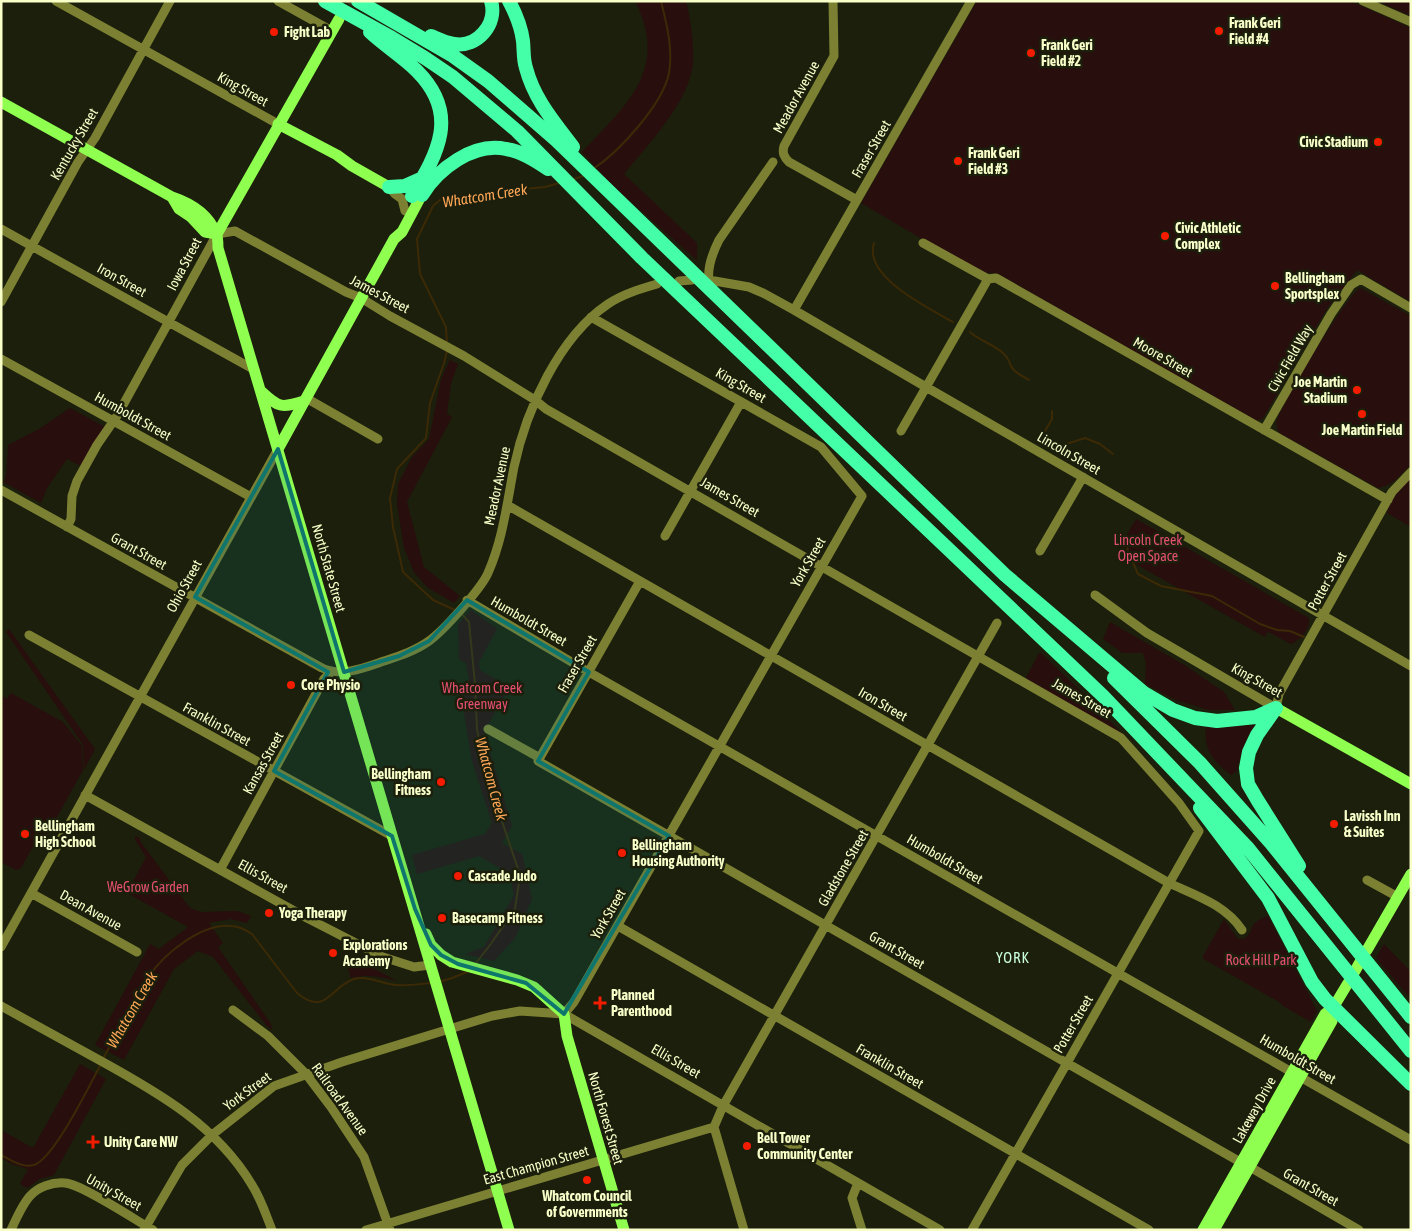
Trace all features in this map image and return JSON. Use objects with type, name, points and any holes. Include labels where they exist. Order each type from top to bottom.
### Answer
[{"type":"highway","points":[[325,1],[343,17],[362,23],[392,38],[453,77],[517,131],[544,162],[569,183],[642,258],[1103,696],[1248,846],[1358,967],[1411,1017]]},
{"type":"highway","points":[[358,1],[452,56],[488,81],[558,136],[611,194],[1004,575],[1144,693],[1173,710],[1195,718],[1217,721],[1256,717],[1276,708]]},
{"type":"highway","points":[[375,11],[444,42],[465,44],[479,37],[489,26],[492,16],[491,1]]},
{"type":"highway","points":[[508,1],[521,27],[525,66],[535,94],[558,136]]},
{"type":"highway","points":[[362,23],[416,71],[435,95],[440,114],[440,137],[433,160],[423,178],[416,198]]},
{"type":"highway","points":[[416,198],[445,169],[474,151],[487,148],[506,148],[544,162]]},
{"type":"highway","points":[[389,187],[405,186],[423,178]]},
{"type":"highway","points":[[1046,610],[1200,763],[1271,843],[1327,912],[1361,948],[1358,967],[1361,988],[1411,1051]]},
{"type":"highway","points":[[1276,708],[1257,735],[1248,752],[1246,768],[1248,784],[1327,912]]},
{"type":"highway","points":[[1148,743],[1268,898],[1312,982],[1325,999],[1411,1084]]},
{"type":"main road","name":"Iowa Street","points":[[217,234],[332,31],[343,17]]},
{"type":"main road","name":"James Street","points":[[1,102],[172,197],[179,209],[191,216],[205,232],[217,234]]},
{"type":"main road","name":"King Street","points":[[278,124],[336,154],[352,166],[389,187]]},
{"type":"main road","name":"Ohio Street","points":[[394,239],[395,228],[404,210],[416,198]]},
{"type":"main road","name":"Ohio Street","points":[[278,448],[394,239],[402,232],[416,198]]},
{"type":"main road","name":"North State Street","points":[[217,234],[218,248],[415,909]]},
{"type":"main road","points":[[261,391],[276,405],[282,406],[305,400]]},
{"type":"main road","name":"King Street","points":[[1276,708],[1410,784]]},
{"type":"main road","points":[[1361,948],[1398,896],[1411,874]]},
{"type":"main road","points":[[415,909],[509,1230]]},
{"type":"main road","name":"Ellis Street","points":[[415,909],[432,945],[441,955],[458,964],[534,986],[564,1014]]},
{"type":"main road","name":"Lakeway Drive","points":[[1203,1230],[1248,1163],[1255,1146],[1255,1140],[1332,1021],[1334,1008],[1348,983]]},
{"type":"main road","name":"North Forest Street","points":[[564,1014],[567,1036],[624,1230]]},
{"type":"main road","name":"Lakeway Drive","points":[[1214,1230],[1246,1165],[1297,1074]]},
{"type":"street","name":"King Street","points":[[56,1],[278,124]]},
{"type":"street","name":"Kentucky Street","points":[[1,302],[170,1]]},
{"type":"street","points":[[278,1],[332,31]]},
{"type":"street","name":"Meador Avenue","points":[[832,1],[834,56],[782,152],[789,162],[857,200]]},
{"type":"street","name":"Fraser Street","points":[[794,310],[971,1]]},
{"type":"street","points":[[1364,1],[1411,22]]},
{"type":"street","name":"Lincoln Street","points":[[773,162],[719,240],[714,250],[708,273],[709,280],[749,287],[794,310],[1411,666]]},
{"type":"street","name":"King Street","points":[[389,187],[402,199],[404,210]]},
{"type":"street","name":"Iron Street","points":[[1,229],[255,370]]},
{"type":"street","name":"James Street","points":[[217,234],[235,231],[341,290],[361,298],[464,356],[536,400],[546,409],[1121,738],[1180,803],[1199,831]]},
{"type":"street","name":"Iowa Street","points":[[67,526],[71,518],[72,496],[77,481],[97,445],[114,422],[217,234]]},
{"type":"street","name":"Moore Street","points":[[923,243],[988,279],[996,278],[1388,500]]},
{"type":"street","points":[[900,431],[988,279]]},
{"type":"street","name":"Civic Field Way","points":[[1264,430],[1331,314],[1351,286],[1361,279],[1411,308]]},
{"type":"street","points":[[678,281],[692,280]]},
{"type":"street","name":"Meador Avenue","points":[[344,672],[408,653],[429,641],[467,600],[487,574],[499,543],[514,465],[536,400],[565,348],[591,317],[618,298],[630,292],[657,284]]},
{"type":"street","name":"King Street","points":[[591,317],[821,447],[862,496]]},
{"type":"street","name":"Humboldt Street","points":[[1,360],[251,498]]},
{"type":"street","points":[[305,400],[378,439]]},
{"type":"street","points":[[665,536],[741,402]]},
{"type":"street","name":"Ohio Street","points":[[1,947],[278,448]]},
{"type":"street","name":"Potter Street","points":[[1276,708],[1279,694],[1392,492],[1411,472]]},
{"type":"street","points":[[1040,552],[1083,477]]},
{"type":"street","name":"Grant Street","points":[[1,490],[331,672],[344,672]]},
{"type":"street","name":"York Street","points":[[148,1228],[182,1165],[212,1135],[274,1086],[306,1074],[492,1016],[520,1010],[564,1014],[574,1002],[618,926],[862,496]]},
{"type":"street","name":"Iron Street","points":[[507,505],[1169,883],[1208,900],[1235,920],[1242,930]]},
{"type":"street","name":"Fraser Street","points":[[539,759],[640,581]]},
{"type":"street","name":"King Street","points":[[1095,595],[1147,634],[1276,708]]},
{"type":"street","name":"Humboldt Street","points":[[467,600],[589,672],[1411,1140]]},
{"type":"street","name":"Gladstone Street","points":[[714,1128],[724,1106],[774,1016],[997,624]]},
{"type":"street","name":"Franklin Street","points":[[29,635],[392,836]]},
{"type":"street","name":"Kansas Street","points":[[220,870],[324,679],[331,672]]},
{"type":"street","name":"Grant Street","points":[[488,729],[669,836],[1359,1230]]},
{"type":"street","name":"Ellis Street","points":[[85,795],[383,957],[414,967],[431,965]]},
{"type":"street","name":"Potter Street","points":[[972,1230],[1199,831]]},
{"type":"street","points":[[1367,880],[1398,896]]},
{"type":"street","name":"Dean Avenue","points":[[31,893],[137,952]]},
{"type":"street","name":"Franklin Street","points":[[618,926],[1149,1230]]},
{"type":"street","points":[[1,1006],[161,1095],[188,1114],[212,1135],[238,1164],[252,1184],[272,1230]]},
{"type":"street","name":"Railroad Avenue","points":[[233,1010],[268,1036],[306,1074],[331,1107],[364,1157],[389,1227]]},
{"type":"street","name":"Ellis Street","points":[[564,1014],[940,1230]]},
{"type":"street","points":[[714,1128],[744,1230]]},
{"type":"street","name":"East Champion Street","points":[[366,1230],[389,1227],[497,1191],[714,1128]]},
{"type":"street","name":"Unity Street","points":[[11,1230],[30,1196],[40,1188],[59,1183],[70,1184],[80,1188],[148,1228]]},
{"type":"street","points":[[858,1183],[852,1198],[862,1230]]},
{"type":"highlighted area","points":[[278,449],[344,672],[399,656],[429,641],[467,600],[589,672],[538,761],[669,836],[564,1014],[526,983],[458,964],[441,955],[431,945],[415,909],[392,836],[274,771],[328,672],[195,597]]},
{"type":"green space","points":[[635,1],[686,1],[692,32],[693,63],[690,78],[676,107],[655,137],[624,174],[697,243],[697,260],[611,184],[582,152],[627,102],[638,85],[645,67],[648,47],[645,25]]},
{"type":"green space","name":"Civic Athletic Complex","points":[[977,1],[1350,1],[1411,28],[1411,302],[1357,270],[1328,307],[1263,418],[1257,421],[1002,276],[994,273],[980,273],[861,203]]},
{"type":"green space","points":[[1377,1],[1411,1],[1411,16]]},
{"type":"green space","name":"Joe Martin Stadium","points":[[1360,288],[1411,316],[1411,464],[1388,485],[1378,488],[1281,434],[1276,423],[1289,396],[1315,352],[1342,309]]},
{"type":"green space","points":[[450,360],[458,364],[451,384],[447,414],[452,417],[407,502],[424,567],[460,596],[454,603],[427,587],[414,572],[404,548],[397,504],[398,484],[412,457],[429,439],[441,379]]},
{"type":"green space","points":[[70,408],[105,427],[81,466],[67,459],[47,488],[41,503],[3,482],[6,477],[8,445],[39,429]]},
{"type":"green space","points":[[1411,478],[1411,527],[1387,513],[1393,495]]},
{"type":"green space","name":"Lincoln Creek Open Space","points":[[1136,519],[1309,618],[1308,627],[1304,634],[1291,644],[1268,632],[1265,637],[1116,553]]},
{"type":"green space","name":"Whatcom Creek Greenway","points":[[471,610],[497,629],[479,662],[480,670],[509,687],[484,732],[512,826],[502,843],[522,854],[532,899],[515,938],[494,961],[465,954],[484,947],[514,895],[510,874],[479,856],[417,874],[412,855],[485,834],[492,823],[472,761],[462,702],[458,699],[469,680],[466,663],[459,659],[458,625]]},
{"type":"green space","points":[[1110,622],[1186,666],[1224,692],[1235,710],[1209,710],[1176,700],[1145,684],[1146,664],[1143,653],[1122,653],[1103,639]]},
{"type":"green space","points":[[9,629],[95,749],[84,770],[83,745],[6,632]]},
{"type":"green space","points":[[1040,652],[1101,711],[1124,736],[1025,679]]},
{"type":"green space","name":"Bellingham High School","points":[[11,693],[63,722],[82,746],[83,770],[42,844],[36,841],[21,868],[16,870],[1,862],[1,695],[7,699]]},
{"type":"green space","points":[[1255,725],[1243,747],[1237,771],[1231,775],[1211,755],[1206,743],[1206,727]]},
{"type":"green space","name":"WeGrow Garden","points":[[135,836],[140,838],[140,841],[190,908],[201,912],[237,911],[251,916],[247,923],[231,919],[209,923],[223,943],[218,947],[271,1024],[272,1030],[213,957],[198,951],[174,969],[124,1060],[95,1045],[150,944],[159,949],[188,927],[127,893],[146,857],[135,840]]},
{"type":"green space","name":"Rock Hill Park","points":[[1268,916],[1317,1011],[1311,1022],[1202,958],[1224,919],[1237,938],[1244,939],[1256,922]]},
{"type":"green space","points":[[1384,944],[1411,972],[1411,999],[1376,958]]},
{"type":"green space","points":[[343,952],[397,981],[369,976],[351,978]]},
{"type":"green space","points":[[80,1064],[106,1079],[54,1175],[40,1179],[27,1188],[20,1184],[28,1169],[1,1158],[1,1130],[33,1148]]},
{"type":"waterway","name":"Whatcom Creek","points":[[593,169],[627,139],[649,113],[665,85],[669,73],[670,46],[661,1]]},
{"type":"waterway","name":"Whatcom Creek","points":[[574,179],[583,176]]},
{"type":"waterway","name":"Whatcom Creek","points":[[447,344],[446,327],[420,274],[417,239],[433,206],[440,200],[481,193],[545,187],[559,183]]},
{"type":"waterway","points":[[874,243],[873,256],[878,268],[888,279],[915,300],[953,322]]},
{"type":"waterway","points":[[970,332],[1003,353],[1014,371],[1029,380]]},
{"type":"waterway","name":"Whatcom Creek","points":[[447,351],[430,403],[426,438],[397,469],[390,498],[393,527],[403,572],[433,600],[457,611]]},
{"type":"waterway","points":[[1041,438],[1052,419],[1052,411]]},
{"type":"waterway","points":[[1054,445],[1060,446],[1085,438],[1100,444],[1113,454]]},
{"type":"waterway","points":[[1125,537],[1128,551],[1138,574],[1161,586],[1212,596],[1260,624],[1277,630],[1290,631],[1304,637]]},
{"type":"waterway","name":"Whatcom Creek","points":[[461,613],[469,622],[477,729],[487,776],[520,875],[515,909],[476,963]]},
{"type":"waterway","name":"Whatcom Creek","points":[[103,1059],[145,982],[156,967],[185,941],[208,929],[220,926],[237,927],[252,934],[297,993],[307,1000],[321,1001],[346,983],[359,978],[396,985],[432,983]]},
{"type":"waterway","name":"Whatcom Creek","points":[[439,982],[467,972]]},
{"type":"waterway","name":"Whatcom Creek","points":[[1,1155],[17,1163],[30,1166],[42,1160],[71,1120],[101,1064]]},
{"type":"tunnel","points":[[340,18],[349,1]]},
{"type":"place","name":"Frank Geri Field #4","points":[[1219,31]]},
{"type":"place","name":"Fight Lab","points":[[274,32]]},
{"type":"place","name":"Frank Geri Field #2","points":[[1031,53]]},
{"type":"place","name":"Civic Stadium","points":[[1378,142]]},
{"type":"place","name":"Frank Geri Field #3","points":[[958,161]]},
{"type":"place","name":"Civic Athletic Complex","points":[[1165,236]]},
{"type":"place","name":"Bellingham Sportsplex","points":[[1275,286]]},
{"type":"place","name":"Joe Martin Stadium","points":[[1357,390]]},
{"type":"place","name":"Joe Martin Field","points":[[1362,414]]},
{"type":"place","name":"Core Physio","points":[[291,685]]},
{"type":"place","name":"Bellingham Fitness","points":[[441,782]]},
{"type":"place","name":"Lavissh Inn & Suites","points":[[1334,824]]},
{"type":"place","name":"Bellingham High School","points":[[25,834]]},
{"type":"place","name":"Bellingham Housing Authority","points":[[622,853]]},
{"type":"place","name":"Cascade Judo","points":[[458,876]]},
{"type":"place","name":"Yoga Therapy","points":[[269,913]]},
{"type":"place","name":"Basecamp Fitness","points":[[442,918]]},
{"type":"place","name":"Explorations Academy","points":[[333,953]]},
{"type":"place","name":"Planned Parenthood","points":[[600,1003]]},
{"type":"place","name":"Unity Care NW","points":[[93,1142]]},
{"type":"place","name":"Bell Tower Community Center","points":[[747,1146]]},
{"type":"place","name":"Whatcom Council of Governments","points":[[587,1180]]},
{"type":"district","name":"YORK","points":[[1013,958]]}]
